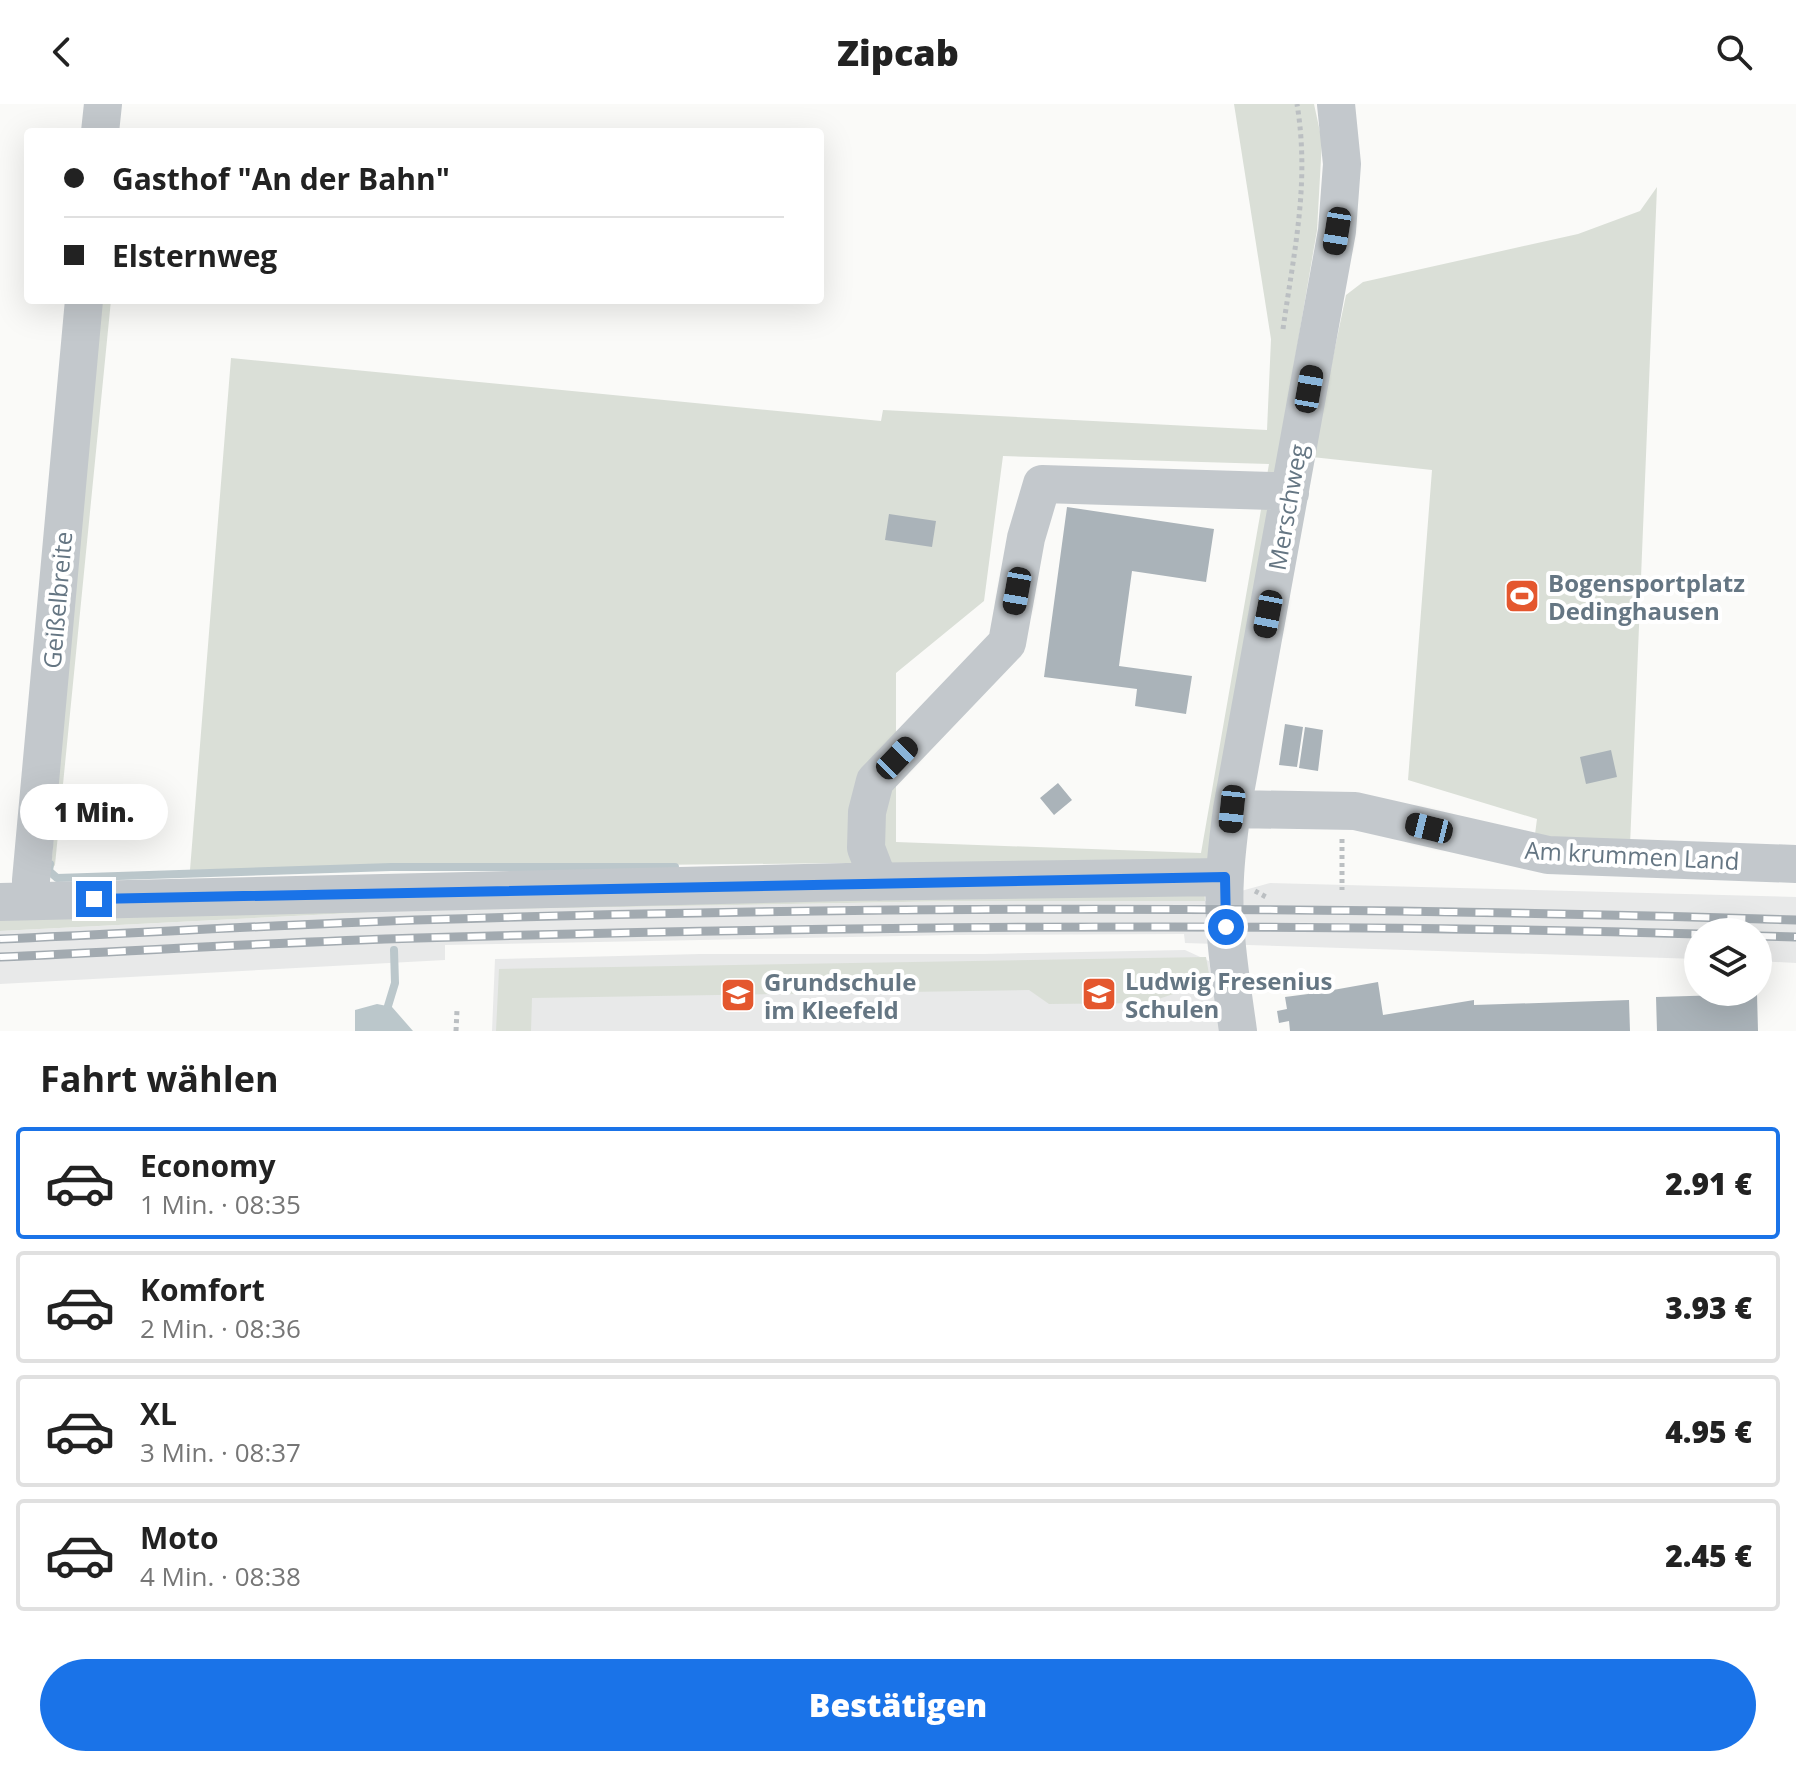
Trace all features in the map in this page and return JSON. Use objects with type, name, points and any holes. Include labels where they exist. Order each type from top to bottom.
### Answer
[{"type":"street","points":[[100,128],[103,104]]},
{"type":"street","name":"Merschweg","points":[[1238,1031],[1228,956],[1225,893],[1232,809],[1337,231],[1342,164],[1336,104]]},
{"type":"street","name":"Geißelbreite","points":[[16,901],[31,880],[84,304]]},
{"type":"street","points":[[864,871],[867,812],[875,781],[1007,643],[1026,538],[1042,484],[1290,493]]},
{"type":"street","name":"Am krummen Land","points":[[1232,809],[1355,811],[1534,854],[1796,864]]},
{"type":"street","points":[[16,901],[864,871],[1225,893]]},
{"type":"path","points":[[1281,343],[1304,170],[1297,104]]},
{"type":"path","points":[[1342,811],[1342,890]]},
{"type":"path","points":[[456,1031],[457,1010]]},
{"type":"shaded area","points":[[1234,104],[1314,104],[1322,141],[1317,230],[1208,869],[1198,865],[845,863],[190,870],[231,358],[881,421],[883,410],[1267,430],[1271,339]],"holes":[[[1003,456],[1269,464],[1201,853],[896,842],[896,673],[984,601]]]},
{"type":"shaded area","points":[[1657,187],[1630,846],[1534,842],[1537,819],[1408,780],[1432,470],[1312,457],[1346,295],[1363,282],[1578,234],[1640,211]]},
{"type":"shaded area","points":[[96,304],[111,304],[55,865],[51,870]]},
{"type":"shaded area","points":[[1204,883],[1205,901],[958,901],[393,911],[0,931],[0,909]]},
{"type":"shaded area","points":[[1270,883],[1796,897],[1796,963],[1772,962],[1772,918],[1684,918],[1684,959],[1185,943],[1184,934],[953,935],[445,945],[445,960],[0,984],[0,931],[393,911],[958,901],[1205,901]]},
{"type":"shaded area","name":"Grundschule im Kleefeld","points":[[1185,950],[1209,961],[1220,1031],[492,1031],[495,959]]},
{"type":"shaded area","points":[[1206,957],[1209,974],[1176,974],[1176,993],[1147,1003],[1049,1004],[1029,990],[532,998],[531,1031],[496,1031],[499,969]]},
{"type":"shaded area","points":[[377,1004],[392,1007],[413,1031],[355,1031],[355,1010]]},
{"type":"building","points":[[1067,507],[1214,529],[1206,582],[1132,571],[1119,666],[1192,676],[1186,714],[1135,706],[1137,689],[1044,677]]},
{"type":"building","points":[[889,514],[936,521],[932,547],[885,540]]},
{"type":"building","points":[[1285,724],[1303,727],[1297,767],[1279,765]]},
{"type":"building","points":[[1305,727],[1323,730],[1318,771],[1299,768]]},
{"type":"building","points":[[1611,750],[1617,777],[1586,784],[1580,757]]},
{"type":"building","points":[[1058,783],[1072,800],[1054,815],[1040,798]]},
{"type":"building","points":[[1330,974],[1333,990],[1378,982],[1383,1015],[1474,1000],[1474,1005],[1629,1000],[1630,1031],[1290,1031],[1289,1021],[1279,1023],[1277,1011],[1287,1009],[1285,997],[1308,994],[1306,978]]},
{"type":"building","points":[[1684,996],[1684,1006],[1757,1006],[1758,1031],[1657,1031],[1656,997]]},
{"type":"waterway","points":[[50,864],[49,871],[57,878],[391,867],[675,867]]},
{"type":"waterway","points":[[388,1006],[395,983],[394,950]]},
{"type":"railway","points":[[0,939],[415,920],[933,910],[1451,912],[1796,920]]},
{"type":"railway","points":[[0,957],[418,938],[898,928],[1378,928],[1684,934]]},
{"type":"railway","points":[[1772,936],[1796,937]]},
{"type":"place","name":"Bogensportplatz Dedinghausen","points":[[1522,596]]},
{"type":"place","name":"Ludwig Fresenius Schulen","points":[[1099,994]]},
{"type":"place","name":"Grundschule im Kleefeld","points":[[738,995]]},
{"type":"route","points":[[94,899],[1225,877],[1226,927]]}]
